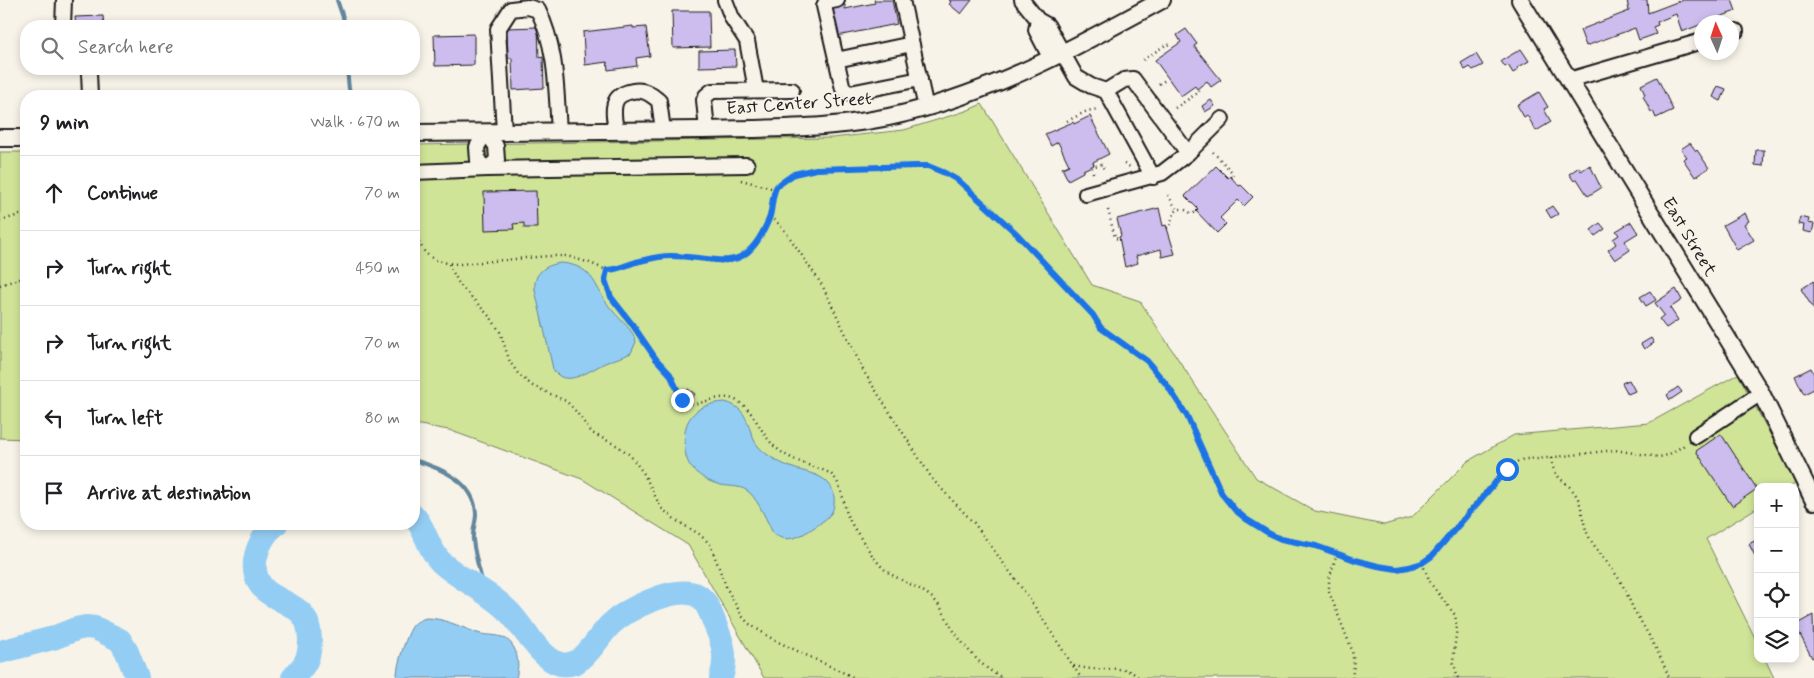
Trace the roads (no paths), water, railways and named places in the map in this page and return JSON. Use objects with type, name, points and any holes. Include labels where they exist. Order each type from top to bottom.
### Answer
[{"type":"main road","name":"East Center Street","points":[[420,133],[791,128],[875,120],[926,108],[1000,82],[1057,56],[1162,0]]},
{"type":"main road","name":"East Street","points":[[1520,0],[1761,394],[1814,501]]},
{"type":"main road","points":[[0,138],[20,138]]},
{"type":"street","points":[[63,20],[64,0]]},
{"type":"street","points":[[725,0],[732,18],[747,41],[756,90]]},
{"type":"street","points":[[837,0],[826,2],[824,6],[843,89],[850,93],[920,79]]},
{"type":"street","points":[[902,0],[926,108]]},
{"type":"street","points":[[1022,0],[1038,20],[1036,30],[1057,56],[1081,81],[1106,91],[1153,177]]},
{"type":"street","points":[[504,132],[498,29],[511,9],[528,7],[538,10],[545,26],[555,68],[559,131]]},
{"type":"street","points":[[1569,80],[1694,43]]},
{"type":"street","points":[[836,60],[912,44]]},
{"type":"street","points":[[89,75],[90,90]]},
{"type":"street","points":[[1106,91],[1124,80],[1133,79],[1188,153]]},
{"type":"street","points":[[616,131],[614,109],[617,99],[625,93],[640,90],[651,94],[659,102],[663,130]]},
{"type":"street","points":[[707,130],[704,100],[712,91],[792,90]]},
{"type":"street","points":[[1086,194],[1153,177],[1169,169],[1222,119]]},
{"type":"street","points":[[486,132],[478,147],[478,161],[487,169]]},
{"type":"street","points":[[420,172],[748,164]]},
{"type":"street","points":[[1696,436],[1761,394]]},
{"type":"water","points":[[561,263],[573,265],[588,274],[606,303],[630,329],[636,342],[631,353],[605,363],[585,374],[571,378],[564,378],[558,375],[553,369],[535,290],[536,279],[541,271]]},
{"type":"water","points":[[725,402],[741,411],[757,445],[766,454],[785,465],[820,477],[829,484],[833,492],[834,503],[832,512],[826,519],[796,537],[790,539],[779,537],[773,533],[757,501],[747,490],[711,482],[694,471],[687,460],[685,450],[684,439],[688,422],[698,410],[705,406]]},
{"type":"water","points":[[426,618],[444,621],[478,633],[499,636],[507,640],[515,649],[518,660],[516,678],[397,678],[404,644],[410,631],[416,622]]},
{"type":"waterway","points":[[337,0],[344,20]]},
{"type":"waterway","points":[[348,75],[350,90]]},
{"type":"waterway","points":[[420,462],[445,472],[463,485],[470,493],[476,514],[473,533],[474,547],[485,592]]},
{"type":"waterway","points":[[420,524],[434,553],[443,564],[502,606],[539,649],[546,656],[560,664],[576,662],[583,657],[611,624],[639,606],[677,593],[697,595],[707,605],[721,640],[724,652],[721,678]]},
{"type":"waterway","points":[[270,530],[259,546],[256,556],[255,565],[259,583],[266,591],[302,614],[308,624],[309,651],[304,665],[293,678]]},
{"type":"waterway","points":[[0,652],[53,638],[76,629],[95,628],[120,640],[137,678]]}]
